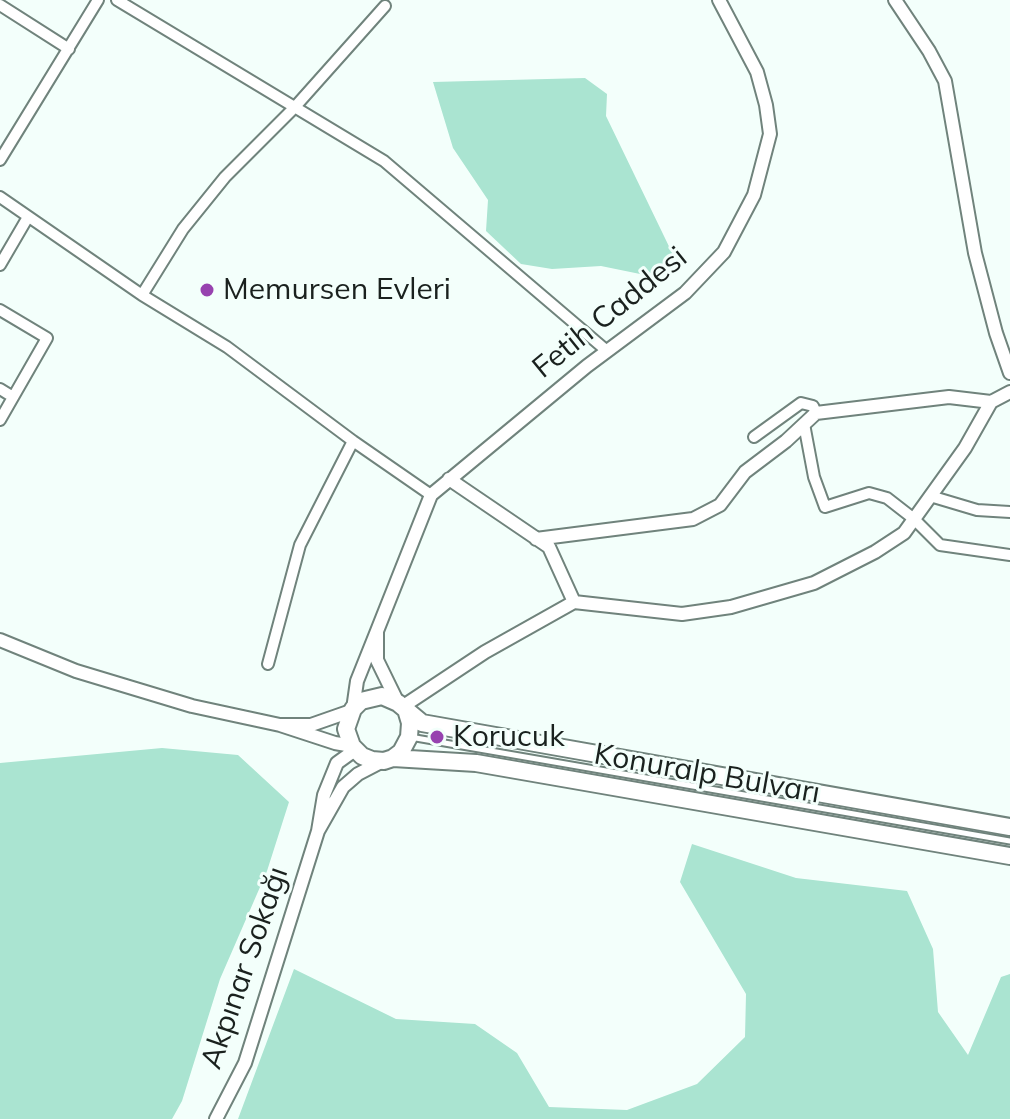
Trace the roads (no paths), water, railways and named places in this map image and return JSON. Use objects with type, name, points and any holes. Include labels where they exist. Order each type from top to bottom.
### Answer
[{"type":"main road","points":[[382,696],[402,707],[410,723],[409,737],[401,752],[388,759],[372,760],[353,748],[346,729],[352,710],[371,697],[382,696]]},
{"type":"main road","name":"Konuralp Bulvarı","points":[[402,707],[422,723],[1010,827]]},
{"type":"main road","name":"Konuralp Bulvarı","points":[[388,759],[476,763],[1010,856]]},
{"type":"street","points":[[0,160],[98,0]]},
{"type":"street","points":[[117,0],[384,161],[607,351]]},
{"type":"street","name":"Fetih Caddesi","points":[[352,710],[357,681],[431,495],[499,436],[685,293],[724,252],[754,195],[770,134],[766,105],[757,72],[719,0]]},
{"type":"street","points":[[895,0],[945,81],[975,253],[1010,373]]},
{"type":"street","points":[[0,5],[69,49]]},
{"type":"street","points":[[142,295],[183,229],[225,177],[294,108],[385,6]]},
{"type":"street","points":[[0,197],[142,295],[227,347],[431,495]]},
{"type":"street","points":[[0,265],[28,217]]},
{"type":"street","points":[[0,310],[47,338],[0,420]]},
{"type":"street","points":[[0,389],[13,397]]},
{"type":"street","points":[[402,707],[485,652],[574,602],[682,614],[731,607],[814,583],[875,552],[904,533],[965,448],[991,402],[1010,392]]},
{"type":"street","points":[[536,539],[693,519],[720,505],[745,472],[816,413],[949,397],[991,402]]},
{"type":"street","points":[[754,437],[801,403],[813,406],[816,413]]},
{"type":"street","points":[[804,424],[814,477],[825,507],[869,493],[887,498],[940,545],[1010,555]]},
{"type":"street","points":[[268,664],[300,545],[353,441]]},
{"type":"street","points":[[449,479],[549,547],[574,602]]},
{"type":"street","points":[[930,496],[977,510],[1010,512]]},
{"type":"street","name":"Fetih Caddesi","points":[[377,631],[377,660],[402,707]]},
{"type":"street","points":[[0,640],[76,671],[192,706],[280,725],[353,748]]},
{"type":"street","points":[[280,725],[311,725],[352,710]]},
{"type":"street","name":"Akpınar Sokağı","points":[[216,1119],[245,1063],[318,831],[324,795],[337,763],[353,748]]},
{"type":"street","name":"Akpınar Sokağı","points":[[318,831],[343,787],[358,774],[388,759]]},
{"type":"lane","points":[[409,737],[1010,841]]},
{"type":"place","name":"Memursen Evleri","points":[[207,290]]},
{"type":"place","name":"Korucuk","points":[[437,737]]}]
